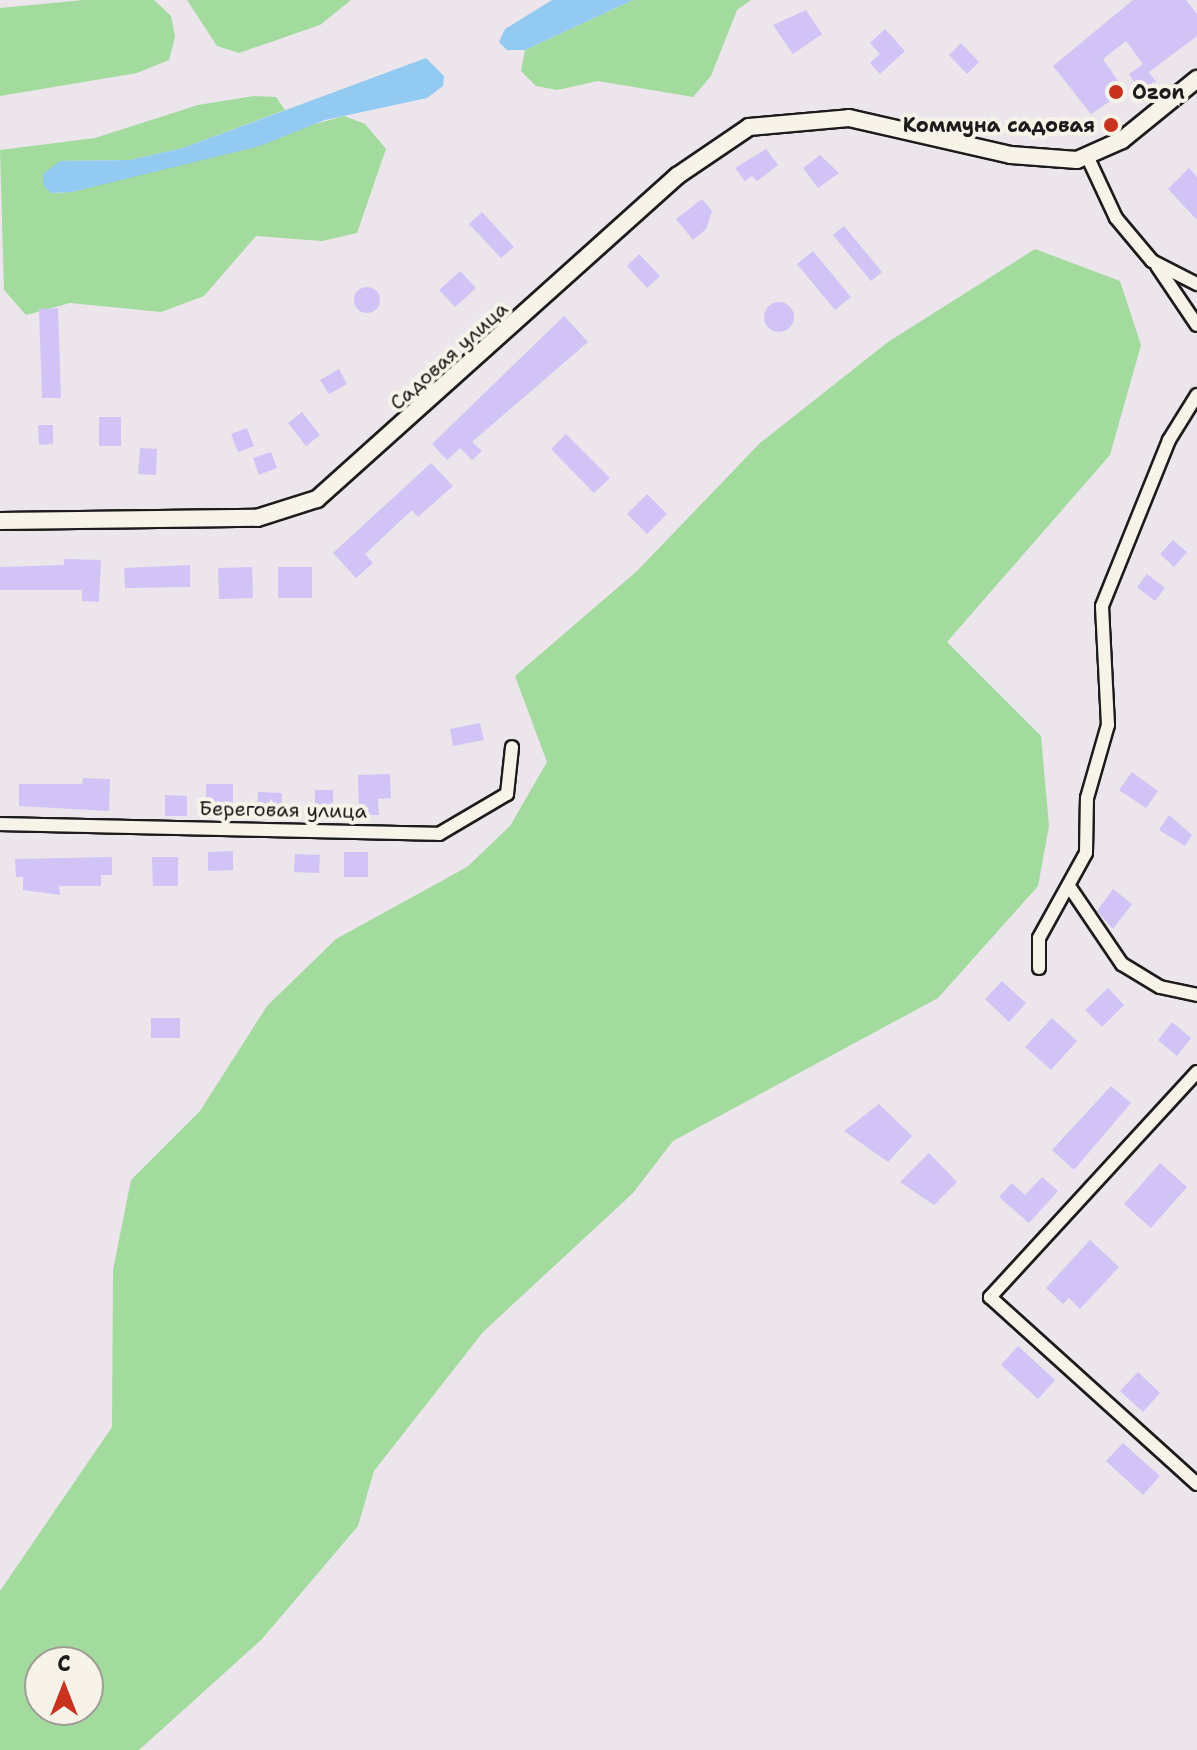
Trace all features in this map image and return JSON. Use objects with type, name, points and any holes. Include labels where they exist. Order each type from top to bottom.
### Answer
[{"type":"street","points":[[1197,79],[1161,113],[1088,158],[1116,218],[1152,261],[1197,325]]},
{"type":"street","name":"Садовая улица","points":[[0,521],[209,521],[288,512],[343,480],[723,141],[783,120],[835,117],[1039,159],[1088,158]]},
{"type":"street","points":[[1152,261],[1197,284]]},
{"type":"street","points":[[1039,968],[1039,938],[1071,889],[1086,853],[1087,798],[1108,725],[1102,606],[1169,440],[1197,395]]},
{"type":"street","name":"Береговая улица","points":[[0,824],[439,834],[507,794],[512,747]]},
{"type":"street","points":[[1071,889],[1122,964],[1160,987],[1197,995]]},
{"type":"street","points":[[1197,1072],[990,1297],[1197,1484]]},
{"type":"green space","points":[[84,0],[154,0],[171,16],[175,37],[169,60],[137,73],[0,96],[0,8]]},
{"type":"green space","points":[[187,0],[351,0],[320,25],[239,53],[217,46]]},
{"type":"green space","points":[[633,0],[751,0],[737,10],[711,76],[693,97],[598,81],[557,90],[536,86],[521,71],[525,50]]},
{"type":"green space","points":[[254,96],[276,97],[285,110],[183,148],[130,160],[60,161],[51,193],[72,192],[344,116],[365,124],[386,149],[357,233],[322,241],[256,236],[204,296],[161,312],[70,303],[26,315],[4,290],[0,150],[95,138],[198,105]]},
{"type":"green space","points":[[1035,249],[1120,281],[1141,345],[1110,455],[947,642],[1041,736],[1049,826],[1038,886],[938,998],[673,1141],[633,1193],[483,1332],[374,1471],[358,1526],[262,1639],[139,1750],[0,1750],[0,1591],[112,1427],[113,1270],[131,1180],[200,1111],[267,1006],[336,939],[467,867],[510,826],[547,762],[515,676],[637,571],[760,443],[888,342]]},
{"type":"water","points":[[552,0],[633,0],[525,50],[507,50],[499,42],[505,29]]},
{"type":"water","points":[[426,58],[444,76],[443,86],[427,98],[325,120],[260,146],[72,192],[51,193],[43,185],[43,174],[60,161],[130,160],[183,148]]},
{"type":"building","points":[[1133,0],[1186,0],[1197,14],[1197,36],[1149,72],[1126,41],[1103,59],[1125,91],[1091,114],[1053,66]]},
{"type":"building","points":[[806,10],[822,34],[793,54],[773,25]]},
{"type":"building","points":[[885,29],[905,51],[880,74],[870,63],[880,54],[870,43]]},
{"type":"building","points":[[961,43],[979,62],[967,74],[949,55]]},
{"type":"building","points":[[1143,64],[1156,82],[1141,92],[1129,74]]},
{"type":"building","points":[[766,149],[778,165],[757,181],[752,176],[745,181],[735,168]]},
{"type":"building","points":[[820,155],[839,173],[818,188],[803,168]]},
{"type":"building","points":[[1189,168],[1197,177],[1197,220],[1168,189]]},
{"type":"building","points":[[702,199],[712,211],[706,229],[693,240],[676,219]]},
{"type":"building","points":[[482,212],[514,247],[501,258],[469,224]]},
{"type":"building","points":[[844,226],[882,272],[871,281],[833,235]]},
{"type":"building","points":[[813,251],[851,297],[835,310],[797,264]]},
{"type":"building","points":[[639,254],[660,276],[647,288],[627,266]]},
{"type":"building","points":[[460,271],[476,288],[455,307],[439,290]]},
{"type":"building","points":[[367,287],[376,291],[380,300],[376,309],[367,313],[358,309],[354,300],[358,291]]},
{"type":"building","points":[[779,302],[790,306],[794,317],[790,328],[779,332],[768,328],[764,317],[768,306]]},
{"type":"building","points":[[58,308],[61,398],[42,398],[39,309]]},
{"type":"building","points":[[564,316],[588,342],[472,442],[482,451],[472,460],[460,448],[447,460],[432,444]]},
{"type":"building","points":[[339,369],[347,384],[329,394],[320,380]]},
{"type":"building","points":[[302,412],[320,435],[306,446],[288,423]]},
{"type":"building","points":[[99,417],[121,417],[121,446],[99,446]]},
{"type":"building","points":[[38,425],[53,425],[53,444],[39,445]]},
{"type":"building","points":[[247,428],[254,446],[238,452],[231,434]]},
{"type":"building","points":[[566,434],[610,478],[594,493],[551,449]]},
{"type":"building","points":[[140,448],[157,449],[156,475],[138,474]]},
{"type":"building","points":[[271,452],[277,468],[259,475],[253,458]]},
{"type":"building","points":[[431,463],[453,486],[418,517],[412,510],[365,554],[373,563],[356,578],[333,553]]},
{"type":"building","points":[[647,494],[667,514],[647,534],[627,514]]},
{"type":"building","points":[[1173,540],[1187,552],[1174,567],[1160,554]]},
{"type":"building","points":[[64,559],[101,560],[99,602],[82,601],[82,590],[0,590],[0,567],[64,565]]},
{"type":"building","points":[[190,565],[190,587],[125,588],[124,568]]},
{"type":"building","points":[[252,567],[253,598],[219,599],[218,568]]},
{"type":"building","points":[[278,567],[312,567],[312,598],[278,598]]},
{"type":"building","points":[[1147,574],[1165,588],[1155,601],[1137,587]]},
{"type":"building","points":[[480,723],[484,740],[453,746],[450,729]]},
{"type":"building","points":[[1132,772],[1158,791],[1146,808],[1119,790]]},
{"type":"building","points":[[390,774],[391,798],[378,799],[379,815],[359,815],[358,775]]},
{"type":"building","points":[[83,778],[110,779],[109,811],[19,806],[19,784],[82,784]]},
{"type":"building","points":[[206,784],[233,784],[233,815],[215,815],[215,803],[206,803]]},
{"type":"building","points":[[315,790],[333,790],[333,810],[315,810]]},
{"type":"building","points":[[258,792],[282,793],[281,816],[257,816]]},
{"type":"building","points":[[165,795],[187,796],[187,816],[165,816]]},
{"type":"building","points":[[1169,815],[1192,835],[1185,846],[1159,830]]},
{"type":"building","points":[[233,851],[233,870],[208,871],[208,852]]},
{"type":"building","points":[[344,852],[368,852],[368,877],[344,877]]},
{"type":"building","points":[[295,854],[320,855],[319,873],[294,872]]},
{"type":"building","points":[[112,857],[112,875],[101,875],[101,886],[59,886],[60,895],[23,890],[23,877],[16,877],[15,859]]},
{"type":"building","points":[[152,857],[178,857],[178,886],[153,886]]},
{"type":"building","points":[[1113,889],[1132,904],[1113,929],[1097,911]]},
{"type":"building","points":[[1002,981],[1026,1003],[1009,1022],[985,999]]},
{"type":"building","points":[[1108,988],[1124,1005],[1102,1027],[1085,1010]]},
{"type":"building","points":[[151,1018],[180,1018],[180,1038],[151,1038]]},
{"type":"building","points":[[1052,1018],[1077,1041],[1051,1070],[1025,1047]]},
{"type":"building","points":[[1172,1022],[1191,1038],[1177,1056],[1158,1040]]},
{"type":"building","points":[[1111,1086],[1131,1103],[1074,1170],[1052,1150]]},
{"type":"building","points":[[879,1104],[912,1136],[888,1162],[844,1131]]},
{"type":"building","points":[[929,1153],[957,1182],[934,1205],[900,1182]]},
{"type":"building","points":[[1160,1163],[1187,1187],[1151,1228],[1124,1204]]},
{"type":"building","points":[[1042,1177],[1058,1191],[1029,1223],[999,1197],[1012,1183],[1025,1195]]},
{"type":"building","points":[[1090,1240],[1119,1267],[1080,1309],[1069,1298],[1063,1304],[1046,1288]]},
{"type":"building","points":[[1018,1346],[1055,1380],[1038,1399],[1001,1365]]},
{"type":"building","points":[[1138,1372],[1160,1393],[1143,1412],[1120,1391]]},
{"type":"building","points":[[1123,1443],[1160,1476],[1143,1495],[1106,1461]]},
{"type":"place","name":"Ozon","points":[[1116,92]]},
{"type":"place","name":"Коммуна садовая","points":[[1111,125]]}]
